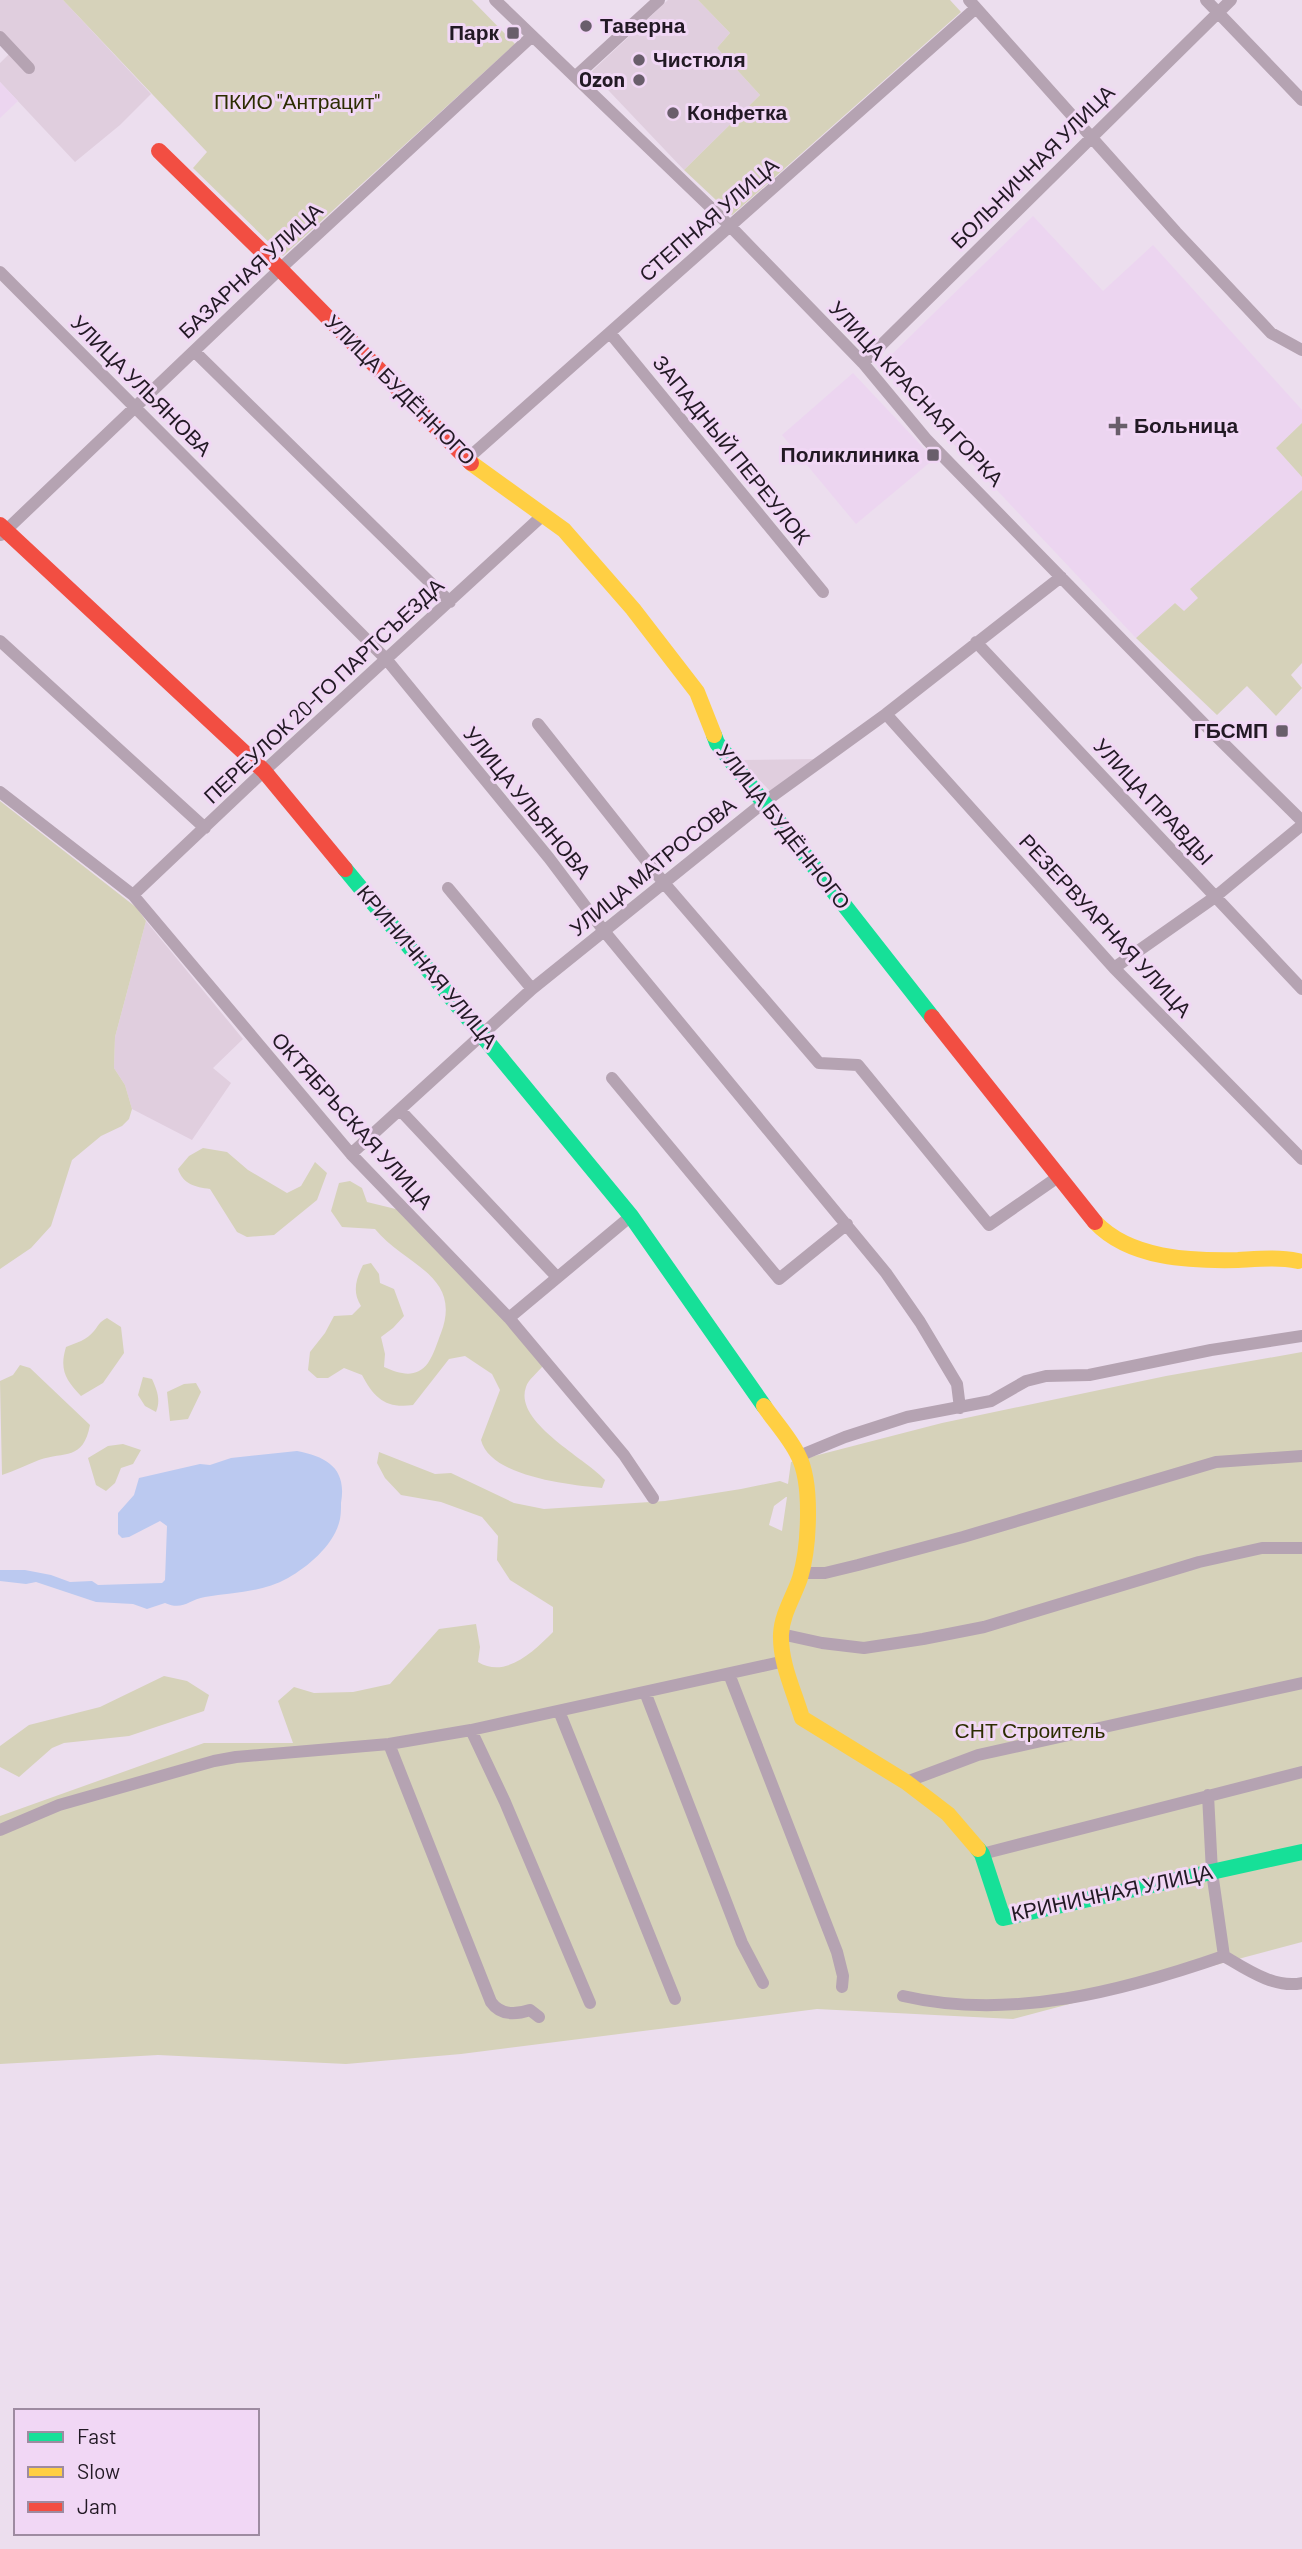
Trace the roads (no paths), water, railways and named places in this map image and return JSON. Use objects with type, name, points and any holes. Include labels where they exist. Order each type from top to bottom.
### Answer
[{"type":"street","name":"УЛИЦА КРАСНАЯ ГОРКА","points":[[495,0],[731,227],[863,363],[928,440],[1302,823]]},
{"type":"street","points":[[575,77],[659,0]]},
{"type":"street","points":[[1206,0],[1302,100]]},
{"type":"street","name":"БОЛЬНИЧНАЯ УЛИЦА","points":[[863,363],[1231,0]]},
{"type":"street","points":[[972,4],[1090,137],[1271,333],[1302,350]]},
{"type":"street","name":"СТЕПНАЯ УЛИЦА","points":[[466,460],[731,227],[972,4]]},
{"type":"street","points":[[0,37],[29,68]]},
{"type":"street","name":"БАЗАРНАЯ УЛИЦА","points":[[2,531],[531,37]]},
{"type":"street","name":"УЛИЦА БУДЁННОГО","points":[[159,152],[280,269],[466,460],[564,530],[633,609],[697,692],[717,743],[1058,1177],[1103,1230],[1122,1244],[1190,1260],[1282,1257],[1298,1261]]},
{"type":"street","name":"УЛИЦА УЛЬЯНОВА","points":[[0,272],[387,660],[549,858],[604,930],[886,1273],[920,1322],[957,1384],[960,1408]]},
{"type":"street","name":"ЗАПАДНЫЙ ПЕРЕУЛОК","points":[[610,333],[823,592]]},
{"type":"street","points":[[194,351],[450,602]]},
{"type":"street","name":"ПЕРЕУЛОК 20-ГО ПАРТСЪЕЗДА","points":[[133,895],[542,516]]},
{"type":"street","name":"КРИНИЧНАЯ УЛИЦА","points":[[2,531],[264,771],[631,1216],[799,1456]]},
{"type":"street","name":"УЛИЦА МАТРОСОВА","points":[[351,1154],[532,989],[604,930],[764,803],[886,714],[1061,577]]},
{"type":"street","points":[[0,641],[205,828]]},
{"type":"street","name":"УЛИЦА ПРАВДЫ","points":[[976,642],[1302,989]]},
{"type":"street","name":"РЕЗЕРВУАРНАЯ УЛИЦА","points":[[886,714],[1114,968],[1302,1159]]},
{"type":"street","points":[[538,724],[664,883],[819,1063],[858,1065],[989,1225],[1058,1177]]},
{"type":"street","name":"ОКТЯБРЬСКАЯ УЛИЦА","points":[[0,792],[133,895],[351,1154],[509,1318],[624,1455],[653,1498]]},
{"type":"street","points":[[1114,968],[1215,897],[1302,823]]},
{"type":"street","points":[[448,888],[532,989]]},
{"type":"street","points":[[612,1078],[779,1279],[847,1224]]},
{"type":"street","points":[[400,1110],[556,1276]]},
{"type":"street","points":[[509,1318],[631,1216]]},
{"type":"street","points":[[0,1830],[59,1805],[214,1761],[389,1744],[471,1730],[785,1661],[781,1634],[802,1573],[806,1547],[807,1509],[804,1472],[799,1456],[845,1437],[907,1417],[990,1401],[1027,1381],[1046,1376],[1089,1375],[1211,1350],[1302,1336]]},
{"type":"street","points":[[802,1573],[825,1573],[964,1537],[1216,1462],[1302,1456]]},
{"type":"street","points":[[781,1634],[864,1648],[923,1639],[984,1627],[1199,1562],[1262,1548],[1302,1548]]},
{"type":"street","name":"КРИНИЧНАЯ УЛИЦА","points":[[785,1661],[802,1718],[906,1782],[948,1814],[982,1853],[1003,1917],[1302,1852]]},
{"type":"street","points":[[729,1674],[837,1952],[843,1976],[842,1987]]},
{"type":"street","points":[[906,1782],[978,1755],[1302,1683]]},
{"type":"street","points":[[645,1692],[743,1943],[763,1983]]},
{"type":"street","points":[[559,1711],[675,1999]]},
{"type":"street","points":[[471,1730],[505,1802],[590,2003]]},
{"type":"street","points":[[389,1744],[491,2002],[505,2013],[530,2010],[539,2017]]},
{"type":"street","points":[[982,1853],[1302,1772]]},
{"type":"street","points":[[1208,1795],[1212,1872],[1224,1956]]},
{"type":"street","points":[[903,1996],[922,2001],[986,2007],[1047,2001],[1140,1982],[1224,1956],[1282,1983],[1302,1983]]},
{"type":"water","points":[[297,1451],[326,1461],[338,1473],[342,1491],[340,1517],[333,1537],[320,1553],[296,1573],[278,1583],[258,1589],[199,1598],[176,1606],[165,1603],[147,1609],[133,1604],[96,1602],[36,1582],[26,1584],[0,1581],[0,1570],[25,1570],[70,1582],[92,1581],[98,1585],[162,1583],[165,1580],[167,1526],[160,1521],[129,1537],[122,1538],[118,1534],[118,1513],[134,1495],[139,1478],[200,1464],[210,1465],[231,1458]]},
{"type":"place","name":"Таверна","points":[[586,26]]},
{"type":"place","name":"Парк","points":[[513,33]]},
{"type":"place","name":"Чистюля","points":[[639,60]]},
{"type":"place","name":"Ozon","points":[[639,80]]},
{"type":"place","name":"Конфетка","points":[[673,113]]},
{"type":"place","name":"Больница","points":[[1118,426]]},
{"type":"place","name":"Поликлиника","points":[[933,455]]},
{"type":"place","name":"ГБСМП","points":[[1282,731]]},
{"type":"park label","name":"ПКИО \"Антрацит\"","points":[[297,102]]},
{"type":"park label","name":"СНТ Строитель","points":[[1030,1731]]}]
